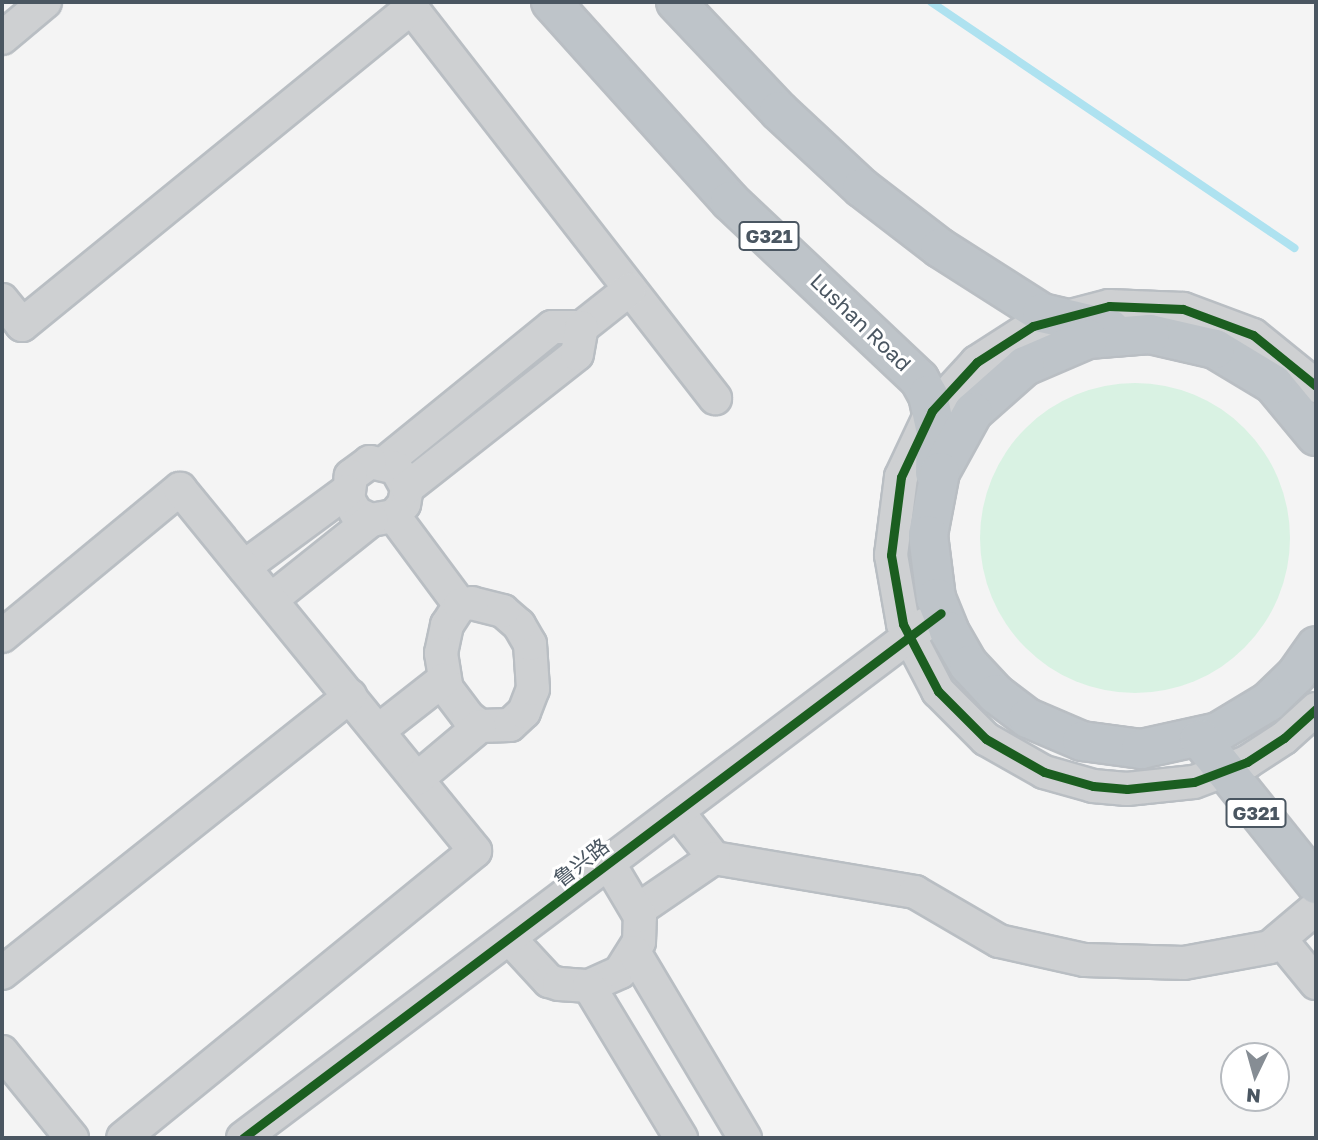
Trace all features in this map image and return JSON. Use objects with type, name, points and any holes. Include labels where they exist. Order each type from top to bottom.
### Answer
[{"type":"highway","name":"Lushan Road","points":[[551,2],[730,201],[894,351],[919,379],[932,411],[935,488]]},
{"type":"highway","points":[[690,7],[742,75],[862,188],[986,281],[1054,318],[1189,340],[1240,361],[1283,394],[1316,436]]},
{"type":"highway","points":[[1140,334],[1072,344],[1010,376],[963,426],[935,488],[928,551],[941,613],[982,680],[1045,727],[1082,741],[1121,748],[1161,747],[1200,739],[1236,723],[1268,702],[1296,674],[1316,646]]},
{"type":"highway","name":"G321","points":[[1200,739],[1316,884]]},
{"type":"street","points":[[2,38],[45,2]]},
{"type":"street","points":[[2,300],[22,324],[409,5],[715,398]]},
{"type":"street","points":[[386,462],[552,327],[582,327],[630,289]]},
{"type":"street","points":[[1316,386],[1269,345],[1202,314],[1127,304],[1054,318],[985,355],[932,411],[901,478],[891,529],[893,581],[908,636],[933,684],[960,716],[1000,748],[1036,769],[1077,782],[1127,789],[1177,786],[1226,772],[1284,738],[1316,709]]},
{"type":"street","points":[[272,599],[391,508],[577,354],[582,327]]},
{"type":"street","points":[[244,567],[347,491],[356,469],[370,462],[386,462],[401,472],[391,508]]},
{"type":"street","points":[[2,636],[180,489],[475,851],[123,1138]]},
{"type":"street","points":[[347,491],[356,513],[391,508]]},
{"type":"street","points":[[391,508],[460,605]]},
{"type":"street","points":[[472,603],[503,611],[525,634],[533,660],[533,689],[524,712],[503,728],[480,726],[460,709],[443,680],[443,638],[460,605],[472,603]]},
{"type":"street","name":"鲁兴路","points":[[243,1138],[511,940],[608,862],[941,613]]},
{"type":"street","points":[[378,731],[443,680]]},
{"type":"street","points":[[2,973],[350,696]]},
{"type":"street","points":[[417,779],[480,726]]},
{"type":"street","points":[[677,811],[713,858],[915,892],[999,941],[1085,960],[1184,963],[1270,947],[1316,908]]},
{"type":"street","points":[[638,910],[713,858]]},
{"type":"street","points":[[511,940],[549,981],[589,986],[614,976],[634,953],[641,930],[638,910],[608,862]]},
{"type":"street","points":[[1280,939],[1316,983]]},
{"type":"street","points":[[634,953],[745,1138]]},
{"type":"street","points":[[589,986],[681,1138]]},
{"type":"street","points":[[2,1052],[72,1138]]},
{"type":"green space","points":[[1135,383],[1165,386],[1194,395],[1221,409],[1245,428],[1264,452],[1278,479],[1287,508],[1290,538],[1287,568],[1278,597],[1264,624],[1245,648],[1221,667],[1194,681],[1165,690],[1135,693],[1105,690],[1076,681],[1049,667],[1025,648],[1006,624],[992,597],[983,568],[980,538],[983,508],[992,479],[1006,452],[1025,428],[1049,409],[1076,395],[1105,386]]},
{"type":"waterway","points":[[931,2],[1294,248]]},
{"type":"cycle path","points":[[1316,386],[1253,335],[1183,309],[1109,306],[1033,326],[977,362],[932,411],[901,477],[891,555],[903,624],[938,691],[986,739],[1044,772],[1093,786],[1127,789],[1194,782],[1247,762],[1284,738],[1316,709]]},
{"type":"cycle path","points":[[243,1138],[941,613]]}]
